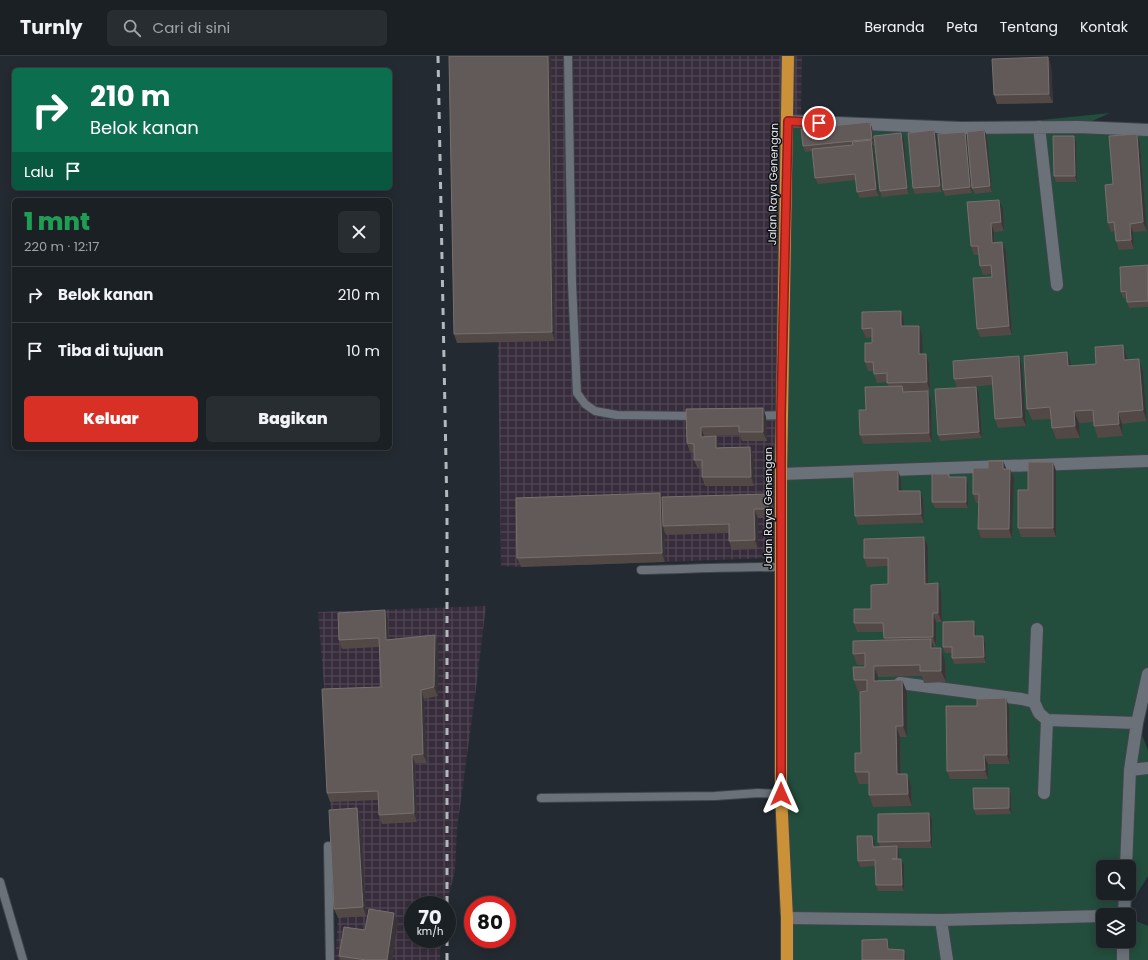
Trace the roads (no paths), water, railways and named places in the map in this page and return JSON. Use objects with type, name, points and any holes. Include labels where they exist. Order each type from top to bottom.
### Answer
[{"type":"highway","name":"Jalan Raya Genengan","points":[[787,960],[787,918],[781,794],[780,474],[788,121],[788,56]]},
{"type":"street","points":[[788,121],[961,128],[1039,127],[1148,130]]},
{"type":"street","points":[[1039,127],[1057,285]]},
{"type":"street","points":[[780,474],[1148,461]]},
{"type":"street","points":[[1037,629],[1034,702],[1039,713],[1047,720],[1137,722]]},
{"type":"street","points":[[1126,860],[1130,770],[1137,722],[1148,674]]},
{"type":"street","points":[[900,683],[1034,702]]},
{"type":"street","points":[[1044,793],[1047,720]]},
{"type":"street","points":[[1130,770],[1148,768]]},
{"type":"street","points":[[787,918],[941,920],[1096,916]]},
{"type":"street","points":[[941,920],[947,960]]},
{"type":"street","points":[[1122,960],[1123,948]]},
{"type":"lane","points":[[568,56],[572,282],[577,393],[585,404],[595,411],[618,415],[705,416]]},
{"type":"lane","points":[[744,417],[781,415]]},
{"type":"lane","points":[[641,570],[704,569],[742,566],[781,567]]},
{"type":"lane","points":[[541,798],[758,793],[781,794]]},
{"type":"lane","points":[[328,846],[330,960]]},
{"type":"lane","points":[[0,882],[23,960]]},
{"type":"railway","points":[[438,56],[447,512],[447,896]]},
{"type":"railway","points":[[447,948],[447,960]]}]
